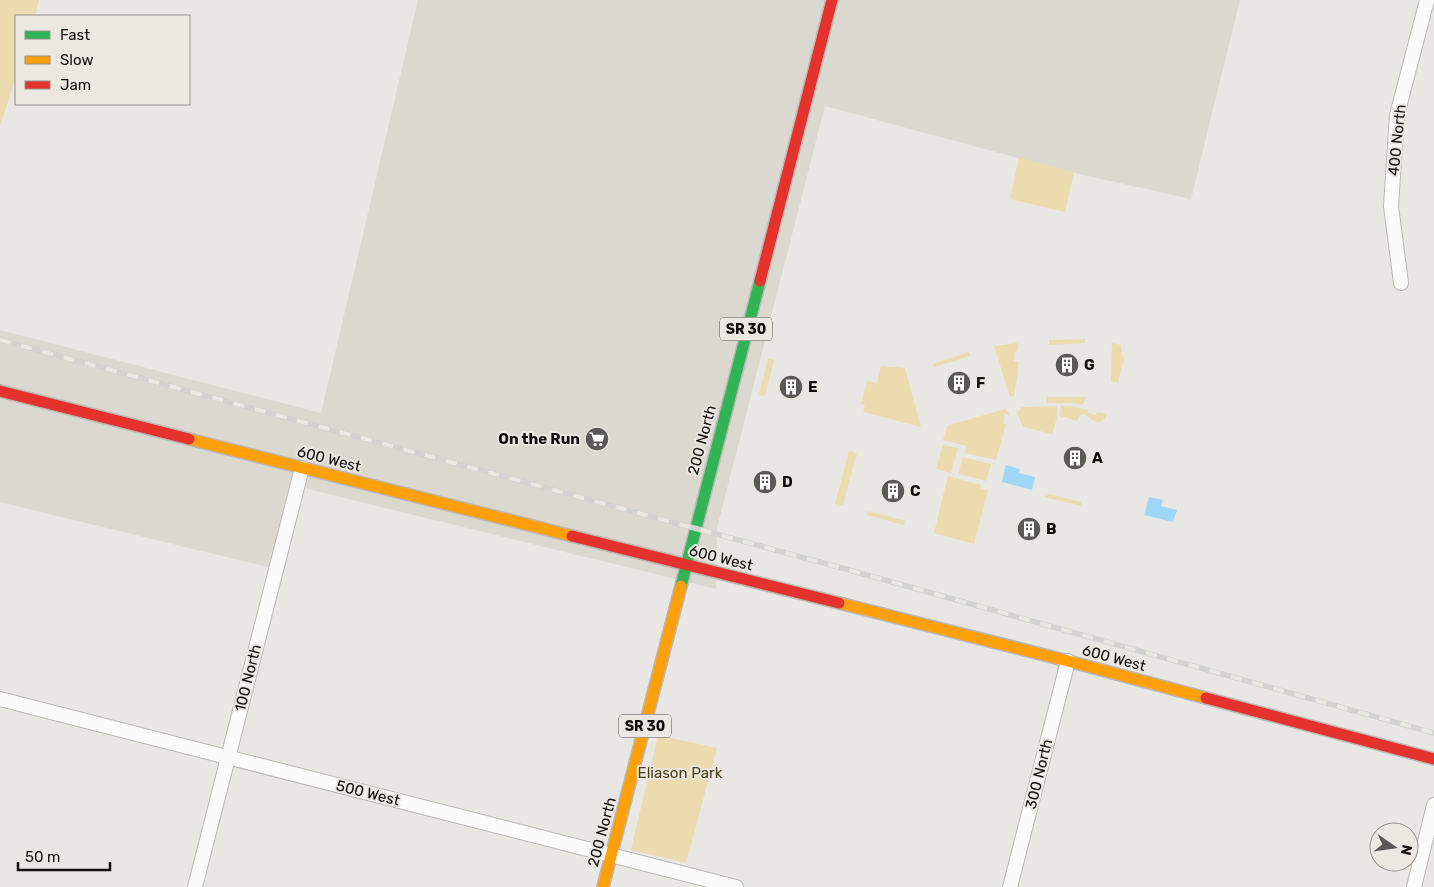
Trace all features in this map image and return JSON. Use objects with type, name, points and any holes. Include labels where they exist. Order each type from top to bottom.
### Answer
[{"type":"main road","name":"200 North","points":[[603,887],[832,0]]},
{"type":"main road","name":"600 West","points":[[0,392],[1068,661],[1434,759]]},
{"type":"street","name":"400 North","points":[[1401,283],[1391,206],[1397,115],[1427,0]]},
{"type":"street","name":"100 North","points":[[195,887],[302,468]]},
{"type":"street","name":"300 North","points":[[1010,887],[1068,661]]},
{"type":"street","name":"500 West","points":[[0,699],[736,887]]},
{"type":"street","points":[[1414,887],[1434,805]]},
{"type":"shaded area","points":[[418,0],[1240,0],[1191,199],[1070,172],[825,106],[717,528],[716,589],[304,488],[284,571],[0,502],[0,330],[321,413]]},
{"type":"green space","points":[[0,0],[39,0],[35,15],[15,15],[15,80],[0,126]]},
{"type":"green space","points":[[1019,157],[1074,172],[1065,212],[1010,199]]},
{"type":"green space","points":[[1085,339],[1085,343],[1049,345],[1049,340]]},
{"type":"green space","points":[[1018,343],[1018,351],[1014,352],[1014,361],[1018,361],[1018,373],[1014,396],[1010,397],[994,346]]},
{"type":"green space","points":[[1112,343],[1121,345],[1124,359],[1118,383],[1111,381]]},
{"type":"green space","points":[[969,352],[970,356],[934,367],[933,364]]},
{"type":"green space","points":[[768,358],[774,360],[765,396],[759,395]]},
{"type":"green space","points":[[881,366],[905,368],[921,427],[863,412],[865,405],[861,404],[867,381],[877,383]]},
{"type":"green space","points":[[1047,397],[1086,397],[1083,405],[1047,403]]},
{"type":"green space","points":[[1057,406],[1057,418],[1052,434],[1023,427],[1017,413],[1022,407]]},
{"type":"green space","points":[[1061,406],[1072,406],[1088,410],[1088,413],[1096,415],[1097,412],[1107,414],[1105,419],[1100,422],[1094,421],[1084,414],[1080,415],[1077,421],[1060,416]]},
{"type":"green space","points":[[1005,409],[1009,415],[1005,414],[1003,423],[1006,424],[996,460],[965,453],[966,446],[943,440],[949,425]]},
{"type":"green space","points":[[943,445],[958,448],[951,473],[936,469]]},
{"type":"green space","points":[[849,451],[857,453],[843,505],[835,504]]},
{"type":"green space","points":[[963,457],[991,464],[986,481],[958,474]]},
{"type":"green space","points":[[948,476],[981,485],[980,488],[988,490],[974,544],[934,533]]},
{"type":"green space","points":[[1049,494],[1081,502],[1081,506],[1044,497]]},
{"type":"green space","points":[[868,511],[905,521],[904,525],[867,515]]},
{"type":"green space","name":"Eliason Park","points":[[658,735],[717,748],[686,863],[631,850]]},
{"type":"water","points":[[1006,465],[1020,469],[1019,473],[1035,477],[1032,490],[1002,482]]},
{"type":"water","points":[[1149,497],[1163,500],[1161,506],[1177,510],[1173,522],[1144,515]]},
{"type":"railway","points":[[0,340],[849,570],[1434,733]]},
{"type":"traffic: fast","points":[[681,586],[760,281]]},
{"type":"traffic: slow","points":[[189,439],[572,536]]},
{"type":"traffic: slow","points":[[603,887],[681,586]]},
{"type":"traffic: slow","points":[[839,603],[1206,698]]},
{"type":"traffic: jam","points":[[760,281],[832,0]]},
{"type":"traffic: jam","points":[[0,391],[189,439]]},
{"type":"traffic: jam","points":[[572,536],[839,603]]},
{"type":"traffic: jam","points":[[1206,698],[1434,759]]},
{"type":"place","name":"G","points":[[1067,365]]},
{"type":"place","name":"F","points":[[959,383]]},
{"type":"place","name":"E","points":[[791,387]]},
{"type":"place","name":"On the Run","points":[[597,439]]},
{"type":"place","name":"A","points":[[1075,458]]},
{"type":"place","name":"D","points":[[765,482]]},
{"type":"place","name":"C","points":[[893,491]]},
{"type":"place","name":"B","points":[[1029,529]]}]
